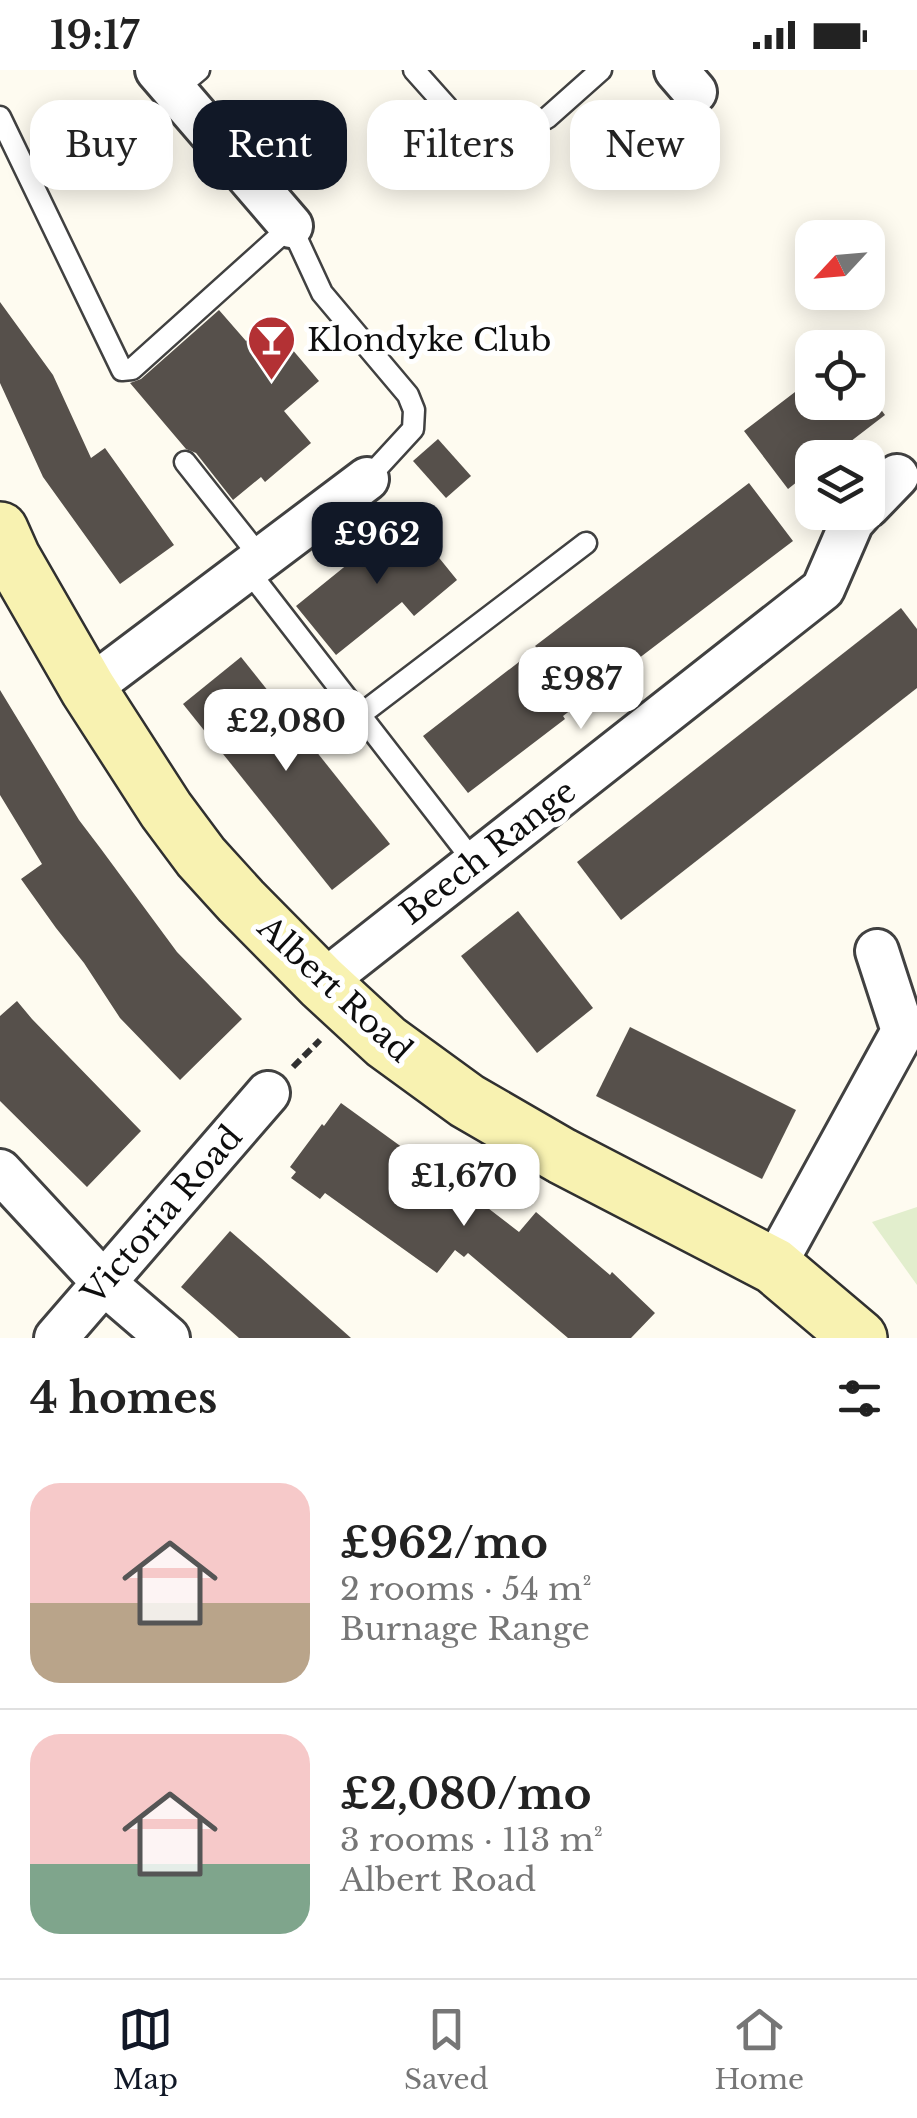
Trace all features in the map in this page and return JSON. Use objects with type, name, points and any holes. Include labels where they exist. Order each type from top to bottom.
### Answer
[{"type":"main road","name":"Albert Road","points":[[0,530],[88,689],[166,810],[240,901],[336,997],[386,1042],[467,1101],[562,1156],[774,1266],[859,1338]]},
{"type":"street","points":[[177,77],[291,226]]},
{"type":"street","points":[[885,488],[897,476]]},
{"type":"street","points":[[88,689],[367,479]]},
{"type":"street","name":"Beech Range","points":[[336,997],[474,862],[823,589],[849,530]]},
{"type":"street","points":[[774,1266],[903,1030],[877,951]]},
{"type":"street","name":"Victoria Road","points":[[56,1338],[268,1093]]},
{"type":"street","points":[[0,1171],[104,1283],[168,1338]]},
{"type":"lane","points":[[414,70],[441,100]]},
{"type":"lane","points":[[550,115],[600,70]]},
{"type":"lane","points":[[0,117],[122,370],[132,369],[291,226],[322,293],[408,395],[414,410],[413,429],[367,479]]},
{"type":"lane","points":[[185,462],[360,715],[474,862]]},
{"type":"lane","points":[[360,715],[586,543]]},
{"type":"path","points":[[268,1093],[336,997]]},
{"type":"green space","points":[[917,1207],[917,1285],[872,1222]]},
{"type":"building","points":[[0,302],[53,375],[91,458],[105,448],[174,545],[120,584],[43,477],[0,383]]},
{"type":"building","points":[[219,310],[246,341],[269,322],[319,381],[284,411],[311,443],[265,482],[261,477],[233,500],[196,453],[186,449],[130,383],[141,379]]},
{"type":"building","points":[[795,392],[795,420],[878,420],[852,440],[795,440],[795,483],[788,489],[744,431]]},
{"type":"building","points":[[438,439],[471,476],[446,498],[413,461]]},
{"type":"building","points":[[749,483],[793,541],[468,793],[423,736]]},
{"type":"building","points":[[406,517],[457,580],[414,616],[402,602],[336,655],[296,606]]},
{"type":"building","points":[[901,608],[917,629],[917,688],[621,920],[577,862]]},
{"type":"building","points":[[241,657],[390,844],[332,890],[183,704]]},
{"type":"building","points":[[0,690],[79,820],[177,952],[242,1019],[180,1080],[120,1018],[21,879],[42,864],[0,795]]},
{"type":"building","points":[[518,911],[593,1008],[537,1053],[461,956]]},
{"type":"building","points":[[17,1001],[141,1131],[87,1187],[0,1101],[0,1016]]},
{"type":"building","points":[[630,1027],[796,1110],[762,1179],[596,1096]]},
{"type":"building","points":[[341,1103],[519,1232],[536,1212],[610,1275],[612,1272],[655,1313],[631,1338],[568,1338],[468,1253],[464,1257],[455,1250],[437,1273],[325,1193],[320,1199],[291,1178],[296,1172],[290,1167]]},
{"type":"building","points":[[230,1231],[351,1338],[239,1338],[181,1287]]},
{"type":"place","name":"Klondyke Club","points":[[272,382]]}]
